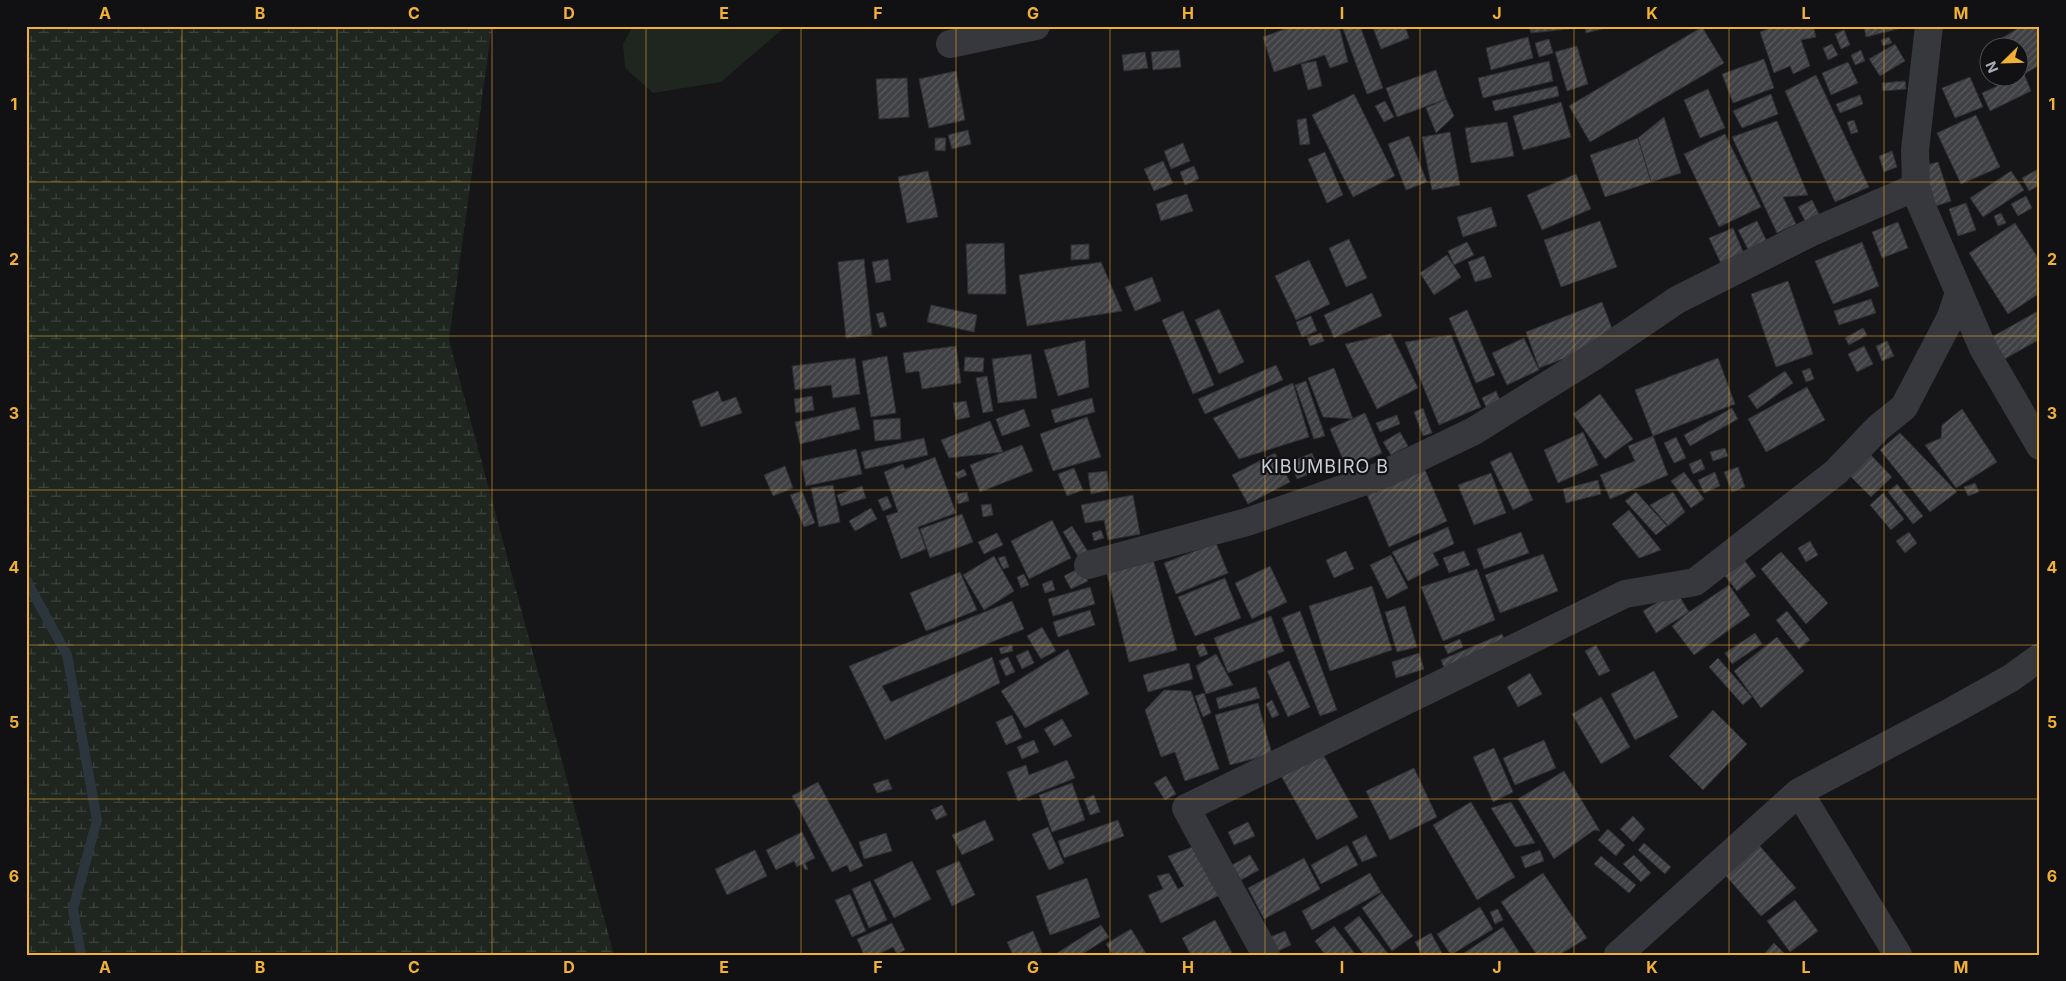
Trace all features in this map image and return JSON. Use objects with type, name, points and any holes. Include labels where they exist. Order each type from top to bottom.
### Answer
[{"type":"street","points":[[950,44],[1036,26]]},
{"type":"street","points":[[1929,26],[1915,150],[1916,187],[1920,202],[1983,348],[2040,446]]},
{"type":"street","points":[[1088,565],[1247,522],[1380,476],[1474,431],[1596,355],[1677,300],[1810,233],[1916,187]]},
{"type":"street","points":[[1266,955],[1186,808],[1625,594],[1695,582],[1836,472],[1878,428],[1904,407],[1950,319],[1959,293]]},
{"type":"street","points":[[1618,955],[1799,792],[2011,678],[2040,657]]},
{"type":"street","points":[[1799,792],[1898,955]]},
{"type":"green space","points":[[26,26],[492,26],[449,340],[614,955],[26,955]]},
{"type":"green space","points":[[633,26],[786,26],[721,82],[653,93],[625,68],[623,44]]},
{"type":"building","points":[[1293,26],[1339,26],[1348,62],[1330,68],[1325,55],[1274,72],[1263,37]]},
{"type":"building","points":[[1342,26],[1360,26],[1383,88],[1367,94]]},
{"type":"building","points":[[1378,26],[1405,26],[1409,38],[1381,49],[1373,28]]},
{"type":"building","points":[[1529,26],[1569,26],[1569,29],[1531,33]]},
{"type":"building","points":[[1585,26],[1614,26],[1586,33]]},
{"type":"building","points":[[1775,26],[1813,26],[1816,37],[1801,40],[1810,66],[1793,74],[1790,66],[1774,73],[1760,32]]},
{"type":"building","points":[[1864,26],[1909,26],[1866,37]]},
{"type":"building","points":[[2022,26],[2040,26],[2040,65],[2028,72],[2028,38],[2002,38]]},
{"type":"building","points":[[1702,27],[1724,63],[1590,142],[1569,106]]},
{"type":"building","points":[[1844,30],[1850,45],[1841,49],[1835,34]]},
{"type":"building","points":[[1528,37],[1533,58],[1491,70],[1486,48]]},
{"type":"building","points":[[1889,37],[1892,43],[1883,46],[1881,40]]},
{"type":"building","points":[[1549,39],[1553,53],[1539,57],[1535,43]]},
{"type":"building","points":[[1832,44],[1838,55],[1828,60],[1823,48]]},
{"type":"building","points":[[1895,44],[1905,61],[1880,76],[1869,59]]},
{"type":"building","points":[[1577,46],[1588,84],[1567,91],[1555,52]]},
{"type":"building","points":[[1179,50],[1181,67],[1153,70],[1151,52]]},
{"type":"building","points":[[1861,50],[1865,61],[1855,65],[1851,55]]},
{"type":"building","points":[[1145,52],[1148,68],[1124,71],[1122,55]]},
{"type":"building","points":[[1764,59],[1774,88],[1733,103],[1722,74]]},
{"type":"building","points":[[1316,61],[1322,86],[1308,90],[1301,64]]},
{"type":"building","points":[[1549,61],[1553,81],[1483,98],[1478,78]]},
{"type":"building","points":[[1848,62],[1858,83],[1831,95],[1822,73]]},
{"type":"building","points":[[1436,70],[1446,99],[1397,117],[1386,88]]},
{"type":"building","points":[[956,71],[965,120],[929,128],[919,79]]},
{"type":"building","points":[[1816,75],[1869,187],[1835,202],[1785,91]]},
{"type":"building","points":[[1970,77],[1983,107],[1955,118],[1942,88]]},
{"type":"building","points":[[907,78],[909,117],[879,119],[876,79]]},
{"type":"building","points":[[1905,81],[1906,89],[1883,91],[1882,83]]},
{"type":"building","points":[[2028,84],[2031,91],[1990,111],[1982,93],[1993,88],[2028,88]]},
{"type":"building","points":[[1557,86],[1559,96],[1495,111],[1492,101]]},
{"type":"building","points":[[1708,89],[1725,128],[1700,138],[1684,100]]},
{"type":"building","points":[[1354,94],[1395,176],[1353,197],[1312,115]]},
{"type":"building","points":[[1771,94],[1778,114],[1742,128],[1733,111]]},
{"type":"building","points":[[1860,95],[1863,104],[1840,113],[1836,104]]},
{"type":"building","points":[[1446,99],[1454,116],[1436,133],[1426,108]]},
{"type":"building","points":[[1385,101],[1394,117],[1384,122],[1375,106]]},
{"type":"building","points":[[1561,102],[1571,137],[1523,150],[1513,116]]},
{"type":"building","points":[[1976,115],[2000,167],[1961,184],[1937,133]]},
{"type":"building","points":[[1664,117],[1681,173],[1651,182],[1638,138]]},
{"type":"building","points":[[1306,118],[1310,144],[1300,145],[1297,120]]},
{"type":"building","points":[[1854,120],[1858,132],[1851,134],[1847,122]]},
{"type":"building","points":[[1777,121],[1808,195],[1783,197],[1796,224],[1777,233],[1732,137]]},
{"type":"building","points":[[1507,122],[1514,156],[1471,163],[1465,128]]},
{"type":"building","points":[[968,130],[971,144],[952,149],[948,135]]},
{"type":"building","points":[[1450,132],[1460,185],[1432,190],[1422,137]]},
{"type":"building","points":[[1725,134],[1761,207],[1719,227],[1684,154]]},
{"type":"building","points":[[1409,136],[1427,182],[1406,190],[1388,144]]},
{"type":"building","points":[[935,138],[946,138],[945,151],[935,150]]},
{"type":"building","points":[[1638,138],[1651,182],[1605,197],[1590,155]]},
{"type":"building","points":[[1183,143],[1190,161],[1171,169],[1164,151]]},
{"type":"building","points":[[1892,151],[1897,167],[1884,172],[1879,156]]},
{"type":"building","points":[[1325,152],[1343,195],[1327,203],[1308,159]]},
{"type":"building","points":[[1163,161],[1173,183],[1154,191],[1144,169]]},
{"type":"building","points":[[1938,162],[1951,201],[1936,206],[1923,166]]},
{"type":"building","points":[[1194,166],[1199,179],[1185,185],[1180,172]]},
{"type":"building","points":[[2040,168],[2040,185],[2029,191],[2022,178]]},
{"type":"building","points":[[928,171],[938,217],[907,223],[898,177]]},
{"type":"building","points":[[2011,171],[2024,190],[1983,217],[1970,198]]},
{"type":"building","points":[[1576,174],[1591,209],[1542,230],[1527,195]]},
{"type":"building","points":[[1187,194],[1193,211],[1161,221],[1156,204]]},
{"type":"building","points":[[2026,196],[2032,208],[2018,216],[2011,204]]},
{"type":"building","points":[[1812,200],[1819,214],[1805,221],[1798,207]]},
{"type":"building","points":[[1966,203],[1976,230],[1958,236],[1949,209]]},
{"type":"building","points":[[1491,207],[1497,226],[1463,237],[1457,217]]},
{"type":"building","points":[[2001,213],[2006,223],[1998,226],[1994,216]]},
{"type":"building","points":[[1600,221],[1617,267],[1561,287],[1544,240]]},
{"type":"building","points":[[1757,221],[1769,246],[1751,255],[1738,230]]},
{"type":"building","points":[[1898,222],[1908,248],[1882,258],[1872,232]]},
{"type":"building","points":[[2015,223],[2040,261],[2040,293],[2008,314],[1969,253]]},
{"type":"building","points":[[1733,228],[1745,256],[1722,266],[1709,238]]},
{"type":"building","points":[[1349,239],[1367,278],[1346,287],[1329,248]]},
{"type":"building","points":[[1467,242],[1474,255],[1454,265],[1448,251]]},
{"type":"building","points":[[1862,242],[1879,286],[1833,304],[1815,261]]},
{"type":"building","points":[[1004,243],[1006,294],[968,294],[966,244]]},
{"type":"building","points":[[1089,244],[1089,259],[1071,260],[1071,245]]},
{"type":"building","points":[[1447,255],[1461,277],[1434,295],[1420,273]]},
{"type":"building","points":[[1484,256],[1492,277],[1475,282],[1468,262]]},
{"type":"building","points":[[864,259],[872,335],[846,338],[838,262]]},
{"type":"building","points":[[888,259],[891,280],[876,283],[872,262]]},
{"type":"building","points":[[1309,260],[1330,304],[1296,320],[1275,276]]},
{"type":"building","points":[[1101,262],[1122,311],[1027,326],[1019,275]]},
{"type":"building","points":[[1152,277],[1161,301],[1135,311],[1125,287]]},
{"type":"building","points":[[1788,281],[1813,354],[1776,367],[1751,294]]},
{"type":"building","points":[[1372,293],[1382,316],[1334,338],[1324,315]]},
{"type":"building","points":[[1871,299],[1876,313],[1839,325],[1834,311]]},
{"type":"building","points":[[1602,302],[1616,339],[1539,368],[1526,332]]},
{"type":"building","points":[[931,305],[977,315],[974,332],[927,322]]},
{"type":"building","points":[[1219,309],[1244,362],[1219,374],[1195,320]]},
{"type":"building","points":[[1467,310],[1495,375],[1476,383],[1449,318]]},
{"type":"building","points":[[2040,310],[2040,339],[2001,361],[1988,339]]},
{"type":"building","points":[[1183,311],[1214,385],[1193,394],[1162,320]]},
{"type":"building","points":[[883,312],[887,326],[880,328],[876,314]]},
{"type":"building","points":[[1311,316],[1317,331],[1302,337],[1296,322]]},
{"type":"building","points":[[1863,328],[1867,335],[1849,345],[1845,338]]},
{"type":"building","points":[[1321,333],[1324,341],[1310,346],[1307,338]]},
{"type":"building","points":[[1391,334],[1418,388],[1377,409],[1345,344]]},
{"type":"building","points":[[1451,335],[1481,407],[1439,425],[1405,342]]},
{"type":"building","points":[[1524,338],[1539,370],[1507,385],[1492,353]]},
{"type":"building","points":[[1085,340],[1089,387],[1058,396],[1044,350]]},
{"type":"building","points":[[1887,341],[1894,356],[1882,361],[1876,346]]},
{"type":"building","points":[[956,346],[961,383],[922,389],[919,371],[906,373],[903,353]]},
{"type":"building","points":[[1864,346],[1873,364],[1857,372],[1848,354]]},
{"type":"building","points":[[1031,354],[1037,398],[998,403],[992,359]]},
{"type":"building","points":[[887,356],[896,413],[871,417],[862,361]]},
{"type":"building","points":[[965,357],[984,358],[983,372],[964,371]]},
{"type":"building","points":[[855,358],[860,394],[833,398],[831,385],[795,390],[792,366]]},
{"type":"building","points":[[1718,358],[1735,404],[1653,436],[1635,390]]},
{"type":"building","points":[[1276,365],[1283,380],[1205,414],[1198,399]]},
{"type":"building","points":[[1334,368],[1353,419],[1323,417],[1308,378]]},
{"type":"building","points":[[1810,368],[1814,379],[1806,382],[1802,371]]},
{"type":"building","points":[[1785,371],[1793,383],[1757,409],[1748,396]]},
{"type":"building","points":[[987,376],[993,411],[983,413],[976,378]]},
{"type":"building","points":[[1306,381],[1325,436],[1314,439],[1295,385]]},
{"type":"building","points":[[1293,383],[1309,437],[1239,459],[1213,418]]},
{"type":"building","points":[[1807,387],[1825,420],[1766,452],[1748,419]]},
{"type":"building","points":[[718,391],[722,402],[736,397],[742,413],[701,427],[692,401]]},
{"type":"building","points":[[1496,391],[1501,402],[1487,409],[1482,398]]},
{"type":"building","points":[[1600,394],[1633,439],[1605,459],[1573,414]]},
{"type":"building","points":[[812,396],[814,410],[796,413],[794,399]]},
{"type":"building","points":[[1092,398],[1095,412],[1055,423],[1051,410]]},
{"type":"building","points":[[966,401],[970,417],[956,420],[953,403]]},
{"type":"building","points":[[855,407],[860,429],[800,444],[795,422]]},
{"type":"building","points":[[1423,408],[1432,433],[1423,436],[1414,412]]},
{"type":"building","points":[[1732,408],[1738,419],[1690,446],[1684,435]]},
{"type":"building","points":[[1024,409],[1030,426],[1002,436],[996,419]]},
{"type":"building","points":[[1962,409],[1997,462],[1956,488],[1925,445],[1941,438],[1942,425]]},
{"type":"building","points":[[1365,413],[1382,453],[1347,469],[1330,429]]},
{"type":"building","points":[[1397,415],[1400,424],[1380,432],[1376,423]]},
{"type":"building","points":[[1087,417],[1101,457],[1053,471],[1040,434]]},
{"type":"building","points":[[900,418],[901,439],[875,441],[873,420]]},
{"type":"building","points":[[990,421],[1003,452],[949,458],[941,440]]},
{"type":"building","points":[[1400,432],[1408,446],[1391,455],[1383,442]]},
{"type":"building","points":[[1583,432],[1598,465],[1558,483],[1544,450]]},
{"type":"building","points":[[1900,433],[1957,492],[1930,512],[1880,450]]},
{"type":"building","points":[[1653,436],[1668,475],[1610,499],[1600,475],[1635,461],[1628,446]]},
{"type":"building","points":[[1676,437],[1686,458],[1674,463],[1664,443]]},
{"type":"building","points":[[924,438],[928,455],[865,469],[861,452]]},
{"type":"building","points":[[1022,445],[1033,471],[980,492],[970,465]]},
{"type":"building","points":[[1725,448],[1728,456],[1713,461],[1710,452]]},
{"type":"building","points":[[856,449],[862,474],[806,486],[801,461]]},
{"type":"building","points":[[1866,450],[1892,477],[1871,497],[1845,471]]},
{"type":"building","points":[[1511,452],[1533,500],[1513,510],[1490,462]]},
{"type":"building","points":[[1275,453],[1290,482],[1248,504],[1232,475]]},
{"type":"building","points":[[1312,453],[1319,470],[1297,479],[1290,462]]},
{"type":"building","points":[[935,457],[956,513],[918,527],[926,549],[901,559],[886,516],[898,512],[884,472],[903,464],[905,469]]},
{"type":"building","points":[[1701,459],[1705,469],[1693,474],[1689,464]]},
{"type":"building","points":[[785,466],[793,488],[773,496],[764,475]]},
{"type":"building","points":[[1738,467],[1745,487],[1732,492],[1724,472]]},
{"type":"building","points":[[1074,468],[1083,490],[1067,496],[1058,474]]},
{"type":"building","points":[[964,469],[967,475],[958,479],[955,473]]},
{"type":"building","points":[[1425,470],[1447,521],[1389,547],[1367,495]]},
{"type":"building","points":[[1107,471],[1109,490],[1091,494],[1088,473]]},
{"type":"building","points":[[1684,472],[1704,499],[1691,508],[1671,481]]},
{"type":"building","points":[[1715,472],[1720,486],[1704,493],[1698,480]]},
{"type":"building","points":[[1491,473],[1506,513],[1474,525],[1458,485]]},
{"type":"building","points":[[1598,480],[1601,494],[1566,503],[1563,489]]},
{"type":"building","points":[[1975,483],[1979,492],[1968,496],[1964,487]]},
{"type":"building","points":[[1897,484],[1923,516],[1913,524],[1888,492]]},
{"type":"building","points":[[833,485],[840,522],[819,527],[811,488]]},
{"type":"building","points":[[862,486],[866,498],[841,506],[837,495]]},
{"type":"building","points":[[802,491],[815,523],[804,527],[790,495]]},
{"type":"building","points":[[967,492],[969,501],[958,504],[956,494]]},
{"type":"building","points":[[1636,492],[1667,526],[1656,535],[1625,501]]},
{"type":"building","points":[[1673,492],[1685,512],[1668,526],[1650,505]]},
{"type":"building","points":[[1883,493],[1904,519],[1891,530],[1870,505]]},
{"type":"building","points":[[1133,495],[1140,534],[1108,540],[1104,520],[1085,523],[1081,505]]},
{"type":"building","points":[[887,496],[892,507],[883,511],[878,500]]},
{"type":"building","points":[[991,504],[993,515],[983,517],[981,505]]},
{"type":"building","points":[[871,508],[877,519],[855,531],[849,521]]},
{"type":"building","points":[[1629,510],[1661,550],[1639,558],[1612,524]]},
{"type":"building","points":[[962,514],[973,542],[930,558],[920,529]]},
{"type":"building","points":[[1052,520],[1071,558],[1029,579],[1011,541]]},
{"type":"building","points":[[1072,526],[1088,552],[1079,558],[1063,532]]},
{"type":"building","points":[[1448,527],[1454,544],[1433,553],[1439,565],[1408,581],[1392,552]]},
{"type":"building","points":[[1101,530],[1104,538],[1094,541],[1092,533]]},
{"type":"building","points":[[1521,532],[1529,553],[1484,569],[1477,549]]},
{"type":"building","points":[[1909,532],[1917,543],[1905,553],[1896,541]]},
{"type":"building","points":[[997,533],[1003,545],[984,554],[978,542]]},
{"type":"building","points":[[1810,541],[1818,555],[1806,562],[1798,548]]},
{"type":"building","points":[[1216,543],[1228,573],[1176,594],[1164,563]]},
{"type":"building","points":[[1346,551],[1354,569],[1334,578],[1326,560]]},
{"type":"building","points":[[1464,551],[1470,565],[1449,573],[1443,558]]},
{"type":"building","points":[[1781,552],[1828,603],[1806,624],[1761,569]]},
{"type":"building","points":[[1543,554],[1558,591],[1500,613],[1485,575]]},
{"type":"building","points":[[1152,555],[1177,650],[1129,662],[1105,566]]},
{"type":"building","points":[[1391,555],[1408,588],[1387,599],[1370,565]]},
{"type":"building","points":[[994,556],[1014,591],[984,610],[963,575]]},
{"type":"building","points":[[1005,556],[1009,567],[1003,569],[998,558]]},
{"type":"building","points":[[1745,561],[1756,576],[1737,591],[1725,576]]},
{"type":"building","points":[[1270,566],[1287,602],[1252,619],[1235,583]]},
{"type":"building","points":[[1081,567],[1088,581],[1071,589],[1064,576]]},
{"type":"building","points":[[1477,569],[1495,620],[1443,641],[1421,587]]},
{"type":"building","points":[[960,572],[977,610],[926,631],[910,593]]},
{"type":"building","points":[[1024,574],[1029,585],[1021,588],[1017,577]]},
{"type":"building","points":[[1225,578],[1241,618],[1195,636],[1178,597]]},
{"type":"building","points":[[1052,580],[1055,590],[1045,593],[1042,584]]},
{"type":"building","points":[[1729,585],[1750,615],[1694,655],[1672,626]]},
{"type":"building","points":[[1372,586],[1392,650],[1330,671],[1309,606]]},
{"type":"building","points":[[1090,587],[1095,604],[1053,616],[1048,599]]},
{"type":"building","points":[[1676,591],[1689,612],[1656,633],[1643,611]]},
{"type":"building","points":[[1012,601],[1024,629],[882,686],[891,702],[992,657],[1000,683],[885,740],[849,666]]},
{"type":"building","points":[[1405,606],[1417,647],[1397,652],[1385,612]]},
{"type":"building","points":[[1090,610],[1095,625],[1058,637],[1053,622]]},
{"type":"building","points":[[1300,611],[1337,710],[1320,716],[1282,618]]},
{"type":"building","points":[[1787,611],[1810,640],[1799,649],[1776,620]]},
{"type":"building","points":[[1271,616],[1284,651],[1228,673],[1214,638]]},
{"type":"building","points":[[1042,627],[1056,651],[1041,659],[1027,636]]},
{"type":"building","points":[[1755,633],[1762,644],[1732,664],[1725,653]]},
{"type":"building","points":[[1502,634],[1508,647],[1446,673],[1441,660]]},
{"type":"building","points":[[1777,637],[1804,671],[1761,708],[1734,671]]},
{"type":"building","points":[[1460,639],[1463,647],[1448,654],[1444,646]]},
{"type":"building","points":[[1203,643],[1208,654],[1200,657],[1196,647]]},
{"type":"building","points":[[1012,645],[1013,651],[1001,654],[999,648]]},
{"type":"building","points":[[1596,645],[1610,671],[1599,676],[1585,651]]},
{"type":"building","points":[[1068,649],[1089,694],[1025,728],[1001,691]]},
{"type":"building","points":[[1028,650],[1034,663],[1022,669],[1016,656]]},
{"type":"building","points":[[1419,653],[1424,669],[1396,678],[1392,662]]},
{"type":"building","points":[[1216,654],[1233,685],[1206,694],[1196,666]]},
{"type":"building","points":[[1008,657],[1015,672],[1006,676],[999,661]]},
{"type":"building","points":[[1718,658],[1752,697],[1743,705],[1709,667]]},
{"type":"building","points":[[1289,661],[1310,707],[1288,717],[1267,671]]},
{"type":"building","points":[[1189,663],[1193,679],[1148,692],[1143,675]]},
{"type":"building","points":[[1654,671],[1678,717],[1635,740],[1611,694]]},
{"type":"building","points":[[1530,673],[1542,694],[1518,707],[1507,687]]},
{"type":"building","points":[[1256,687],[1260,698],[1219,709],[1216,698]]},
{"type":"building","points":[[1164,690],[1191,691],[1219,769],[1185,781],[1175,752],[1161,757],[1145,710]]},
{"type":"building","points":[[1204,693],[1211,713],[1203,717],[1195,696]]},
{"type":"building","points":[[1601,697],[1630,747],[1601,764],[1572,714]]},
{"type":"building","points":[[1272,700],[1279,715],[1272,718],[1266,704]]},
{"type":"building","points":[[1258,703],[1272,754],[1230,765],[1215,715]]},
{"type":"building","points":[[1713,710],[1747,744],[1703,790],[1669,756]]},
{"type":"building","points":[[1012,715],[1022,738],[1006,745],[996,722]]},
{"type":"building","points":[[1062,719],[1072,736],[1054,746],[1044,729]]},
{"type":"building","points":[[1034,740],[1039,752],[1022,759],[1017,747]]},
{"type":"building","points":[[1544,740],[1556,768],[1515,785],[1503,758]]},
{"type":"building","points":[[1494,748],[1513,792],[1493,802],[1473,757]]},
{"type":"building","points":[[1320,749],[1358,817],[1317,840],[1279,772]]},
{"type":"building","points":[[1067,760],[1075,778],[1018,801],[1007,772],[1026,765],[1029,775]]},
{"type":"building","points":[[1414,768],[1437,817],[1390,840],[1366,791]]},
{"type":"building","points":[[1564,771],[1600,831],[1594,830],[1554,859],[1518,799]]},
{"type":"building","points":[[1166,776],[1176,794],[1165,800],[1154,783]]},
{"type":"building","points":[[888,779],[892,789],[877,793],[873,784]]},
{"type":"building","points":[[818,782],[863,866],[850,872],[847,865],[832,872],[792,796]]},
{"type":"building","points":[[1072,783],[1085,820],[1052,832],[1039,795]]},
{"type":"building","points":[[1094,795],[1100,812],[1090,815],[1084,799]]},
{"type":"building","points":[[1471,802],[1515,877],[1477,900],[1433,825]]},
{"type":"building","points":[[1511,802],[1535,843],[1515,847],[1491,808]]},
{"type":"building","points":[[942,805],[947,815],[936,820],[931,810]]},
{"type":"building","points":[[1633,816],[1645,829],[1633,842],[1620,829]]},
{"type":"building","points":[[985,820],[994,840],[962,855],[952,835]]},
{"type":"building","points":[[1118,820],[1124,836],[1064,858],[1058,841]]},
{"type":"building","points":[[1248,822],[1255,836],[1234,845],[1228,832]]},
{"type":"building","points":[[1048,827],[1064,863],[1049,870],[1032,834]]},
{"type":"building","points":[[1608,829],[1625,845],[1616,856],[1598,840]]},
{"type":"building","points":[[802,832],[815,858],[805,863],[808,869],[805,870],[802,864],[797,867],[794,861],[776,870],[766,850]]},
{"type":"building","points":[[886,833],[892,851],[864,859],[859,842]]},
{"type":"building","points":[[1366,835],[1377,856],[1362,862],[1352,842]]},
{"type":"building","points":[[1644,843],[1671,867],[1665,874],[1638,850]]},
{"type":"building","points":[[1198,845],[1220,895],[1161,923],[1148,895],[1163,889],[1157,876],[1169,873],[1178,889],[1184,886],[1168,856]]},
{"type":"building","points":[[1347,845],[1358,865],[1321,884],[1311,865]]},
{"type":"building","points":[[1759,845],[1796,888],[1761,916],[1726,876]]},
{"type":"building","points":[[755,850],[767,876],[727,895],[715,869]]},
{"type":"building","points":[[1540,850],[1544,861],[1525,868],[1521,857]]},
{"type":"building","points":[[1250,855],[1259,870],[1241,880],[1232,865]]},
{"type":"building","points":[[1634,855],[1651,873],[1641,882],[1623,864]]},
{"type":"building","points":[[1601,856],[1636,885],[1629,893],[1594,864]]},
{"type":"building","points":[[1304,858],[1320,889],[1264,919],[1248,888]]},
{"type":"building","points":[[912,861],[931,899],[894,918],[874,880]]},
{"type":"building","points":[[959,861],[975,895],[952,906],[936,871]]},
{"type":"building","points":[[1370,873],[1381,892],[1312,930],[1302,911]]},
{"type":"building","points":[[1543,873],[1587,938],[1559,955],[1537,955],[1501,902]]},
{"type":"building","points":[[1087,878],[1100,917],[1050,935],[1036,896]]},
{"type":"building","points":[[870,881],[887,920],[869,928],[852,889]]},
{"type":"building","points":[[1382,893],[1413,936],[1392,951],[1362,908]]},
{"type":"building","points":[[850,894],[866,931],[852,937],[835,900]]},
{"type":"building","points":[[1795,900],[1818,931],[1790,952],[1767,921]]},
{"type":"building","points":[[1480,907],[1493,929],[1451,955],[1437,934]]},
{"type":"building","points":[[1498,909],[1503,920],[1495,924],[1490,912]]},
{"type":"building","points":[[1359,916],[1389,955],[1364,955],[1344,928]]},
{"type":"building","points":[[1215,920],[1233,955],[1191,955],[1182,938]]},
{"type":"building","points":[[892,923],[905,950],[897,954],[893,947],[877,955],[864,955],[857,939]]},
{"type":"building","points":[[1101,925],[1109,937],[1081,955],[1054,955]]},
{"type":"building","points":[[1334,926],[1356,955],[1325,955],[1315,941]]},
{"type":"building","points":[[1503,927],[1521,955],[1461,955]]},
{"type":"building","points":[[1131,929],[1147,955],[1113,955],[1106,944]]},
{"type":"building","points":[[1033,931],[1042,953],[1013,955],[1007,942]]},
{"type":"building","points":[[1285,931],[1291,945],[1276,952],[1270,937]]},
{"type":"building","points":[[1431,933],[1443,955],[1422,955],[1415,942]]},
{"type":"building","points":[[1774,943],[1786,955],[1763,955]]},
{"type":"waterway","points":[[26,580],[67,655],[97,820],[73,909],[81,955]]},
{"type":"district","name":"KIBUMBIRO B","points":[[1325,466]]}]
